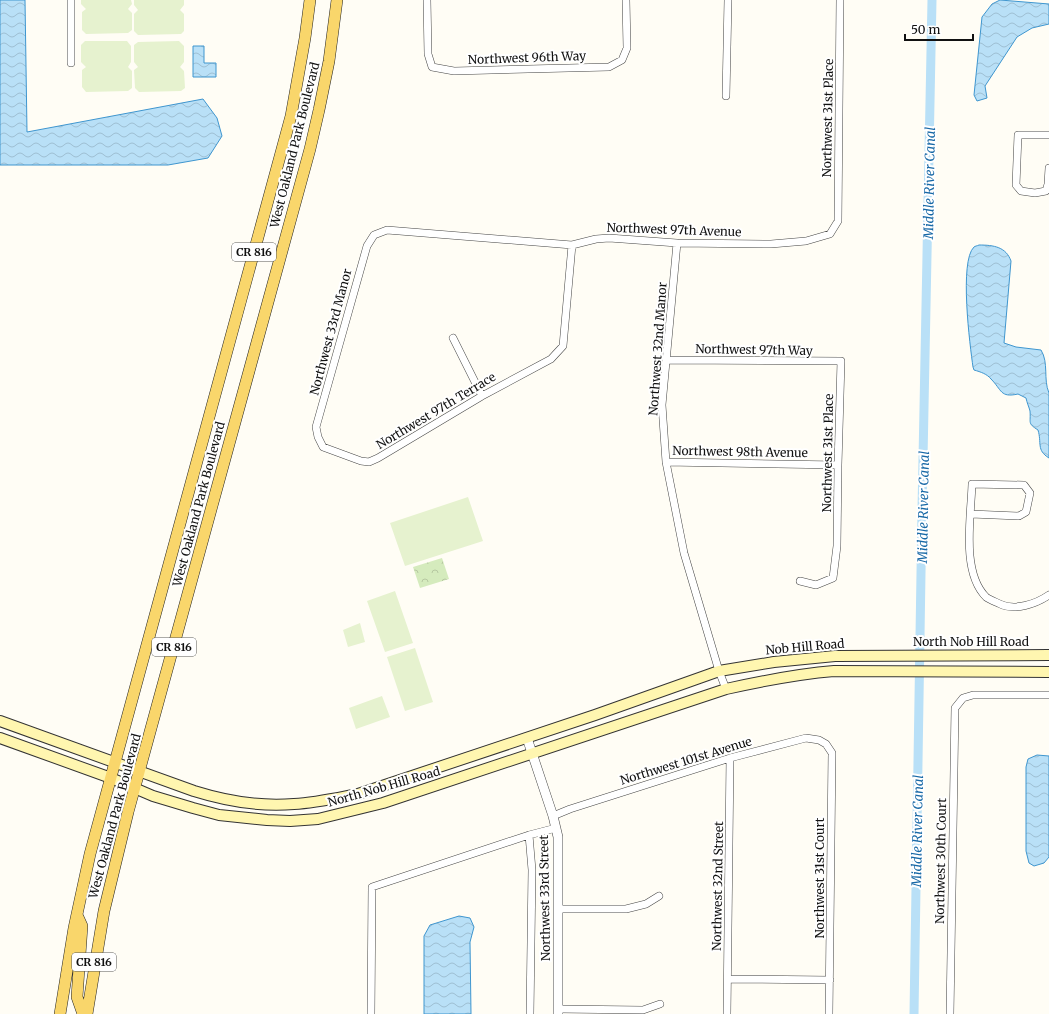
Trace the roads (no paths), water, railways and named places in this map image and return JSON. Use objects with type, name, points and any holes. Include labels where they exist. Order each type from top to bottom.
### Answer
[{"type":"main road","name":"West Oakland Park Boulevard","points":[[61,1014],[66,969],[76,914],[90,854],[291,116],[305,38],[310,0]]},
{"type":"main road","name":"West Oakland Park Boulevard","points":[[87,1014],[104,911],[139,771],[308,156],[329,61],[337,0]]},
{"type":"main road","name":"North Nob Hill Road","points":[[894,656],[1049,655]]},
{"type":"main road","name":"Nob Hill Road","points":[[719,671],[806,658],[835,656],[894,656]]},
{"type":"main road","name":"North Nob Hill Road","points":[[0,721],[220,799],[268,805],[292,805],[358,794],[527,738],[719,671]]},
{"type":"main road","points":[[726,689],[773,678],[807,673],[895,671],[1049,672]]},
{"type":"main road","name":"North Nob Hill Road","points":[[0,738],[155,796],[219,815],[290,821],[318,819],[383,803],[726,689]]},
{"type":"main road","points":[[76,914],[82,926],[77,997],[83,1014]]},
{"type":"street","points":[[70,0],[71,63]]},
{"type":"street","name":"Northwest 96th Way","points":[[427,0],[428,54],[432,67],[454,71],[609,67],[622,60],[627,48],[626,0]]},
{"type":"street","points":[[726,96],[728,0]]},
{"type":"street","name":"Northwest 31st Place","points":[[830,234],[838,221],[840,0]]},
{"type":"street","points":[[1049,135],[1018,135],[1016,185],[1021,191],[1035,193],[1046,191],[1049,168]]},
{"type":"street","name":"Northwest 97th Avenue","points":[[374,235],[387,230],[572,245],[596,239],[609,238],[677,242],[771,244],[806,241],[830,234]]},
{"type":"street","name":"Northwest 33rd Manor","points":[[318,437],[316,427],[367,246],[374,235]]},
{"type":"street","name":"Northwest 32nd Manor","points":[[677,242],[662,405],[666,462],[684,552],[719,671],[726,689]]},
{"type":"street","name":"Northwest 97th Terrace","points":[[318,437],[324,447],[361,461],[369,462],[482,396],[551,359],[563,346],[572,245]]},
{"type":"street","points":[[453,338],[482,396]]},
{"type":"street","name":"Northwest 97th Way","points":[[666,360],[841,362]]},
{"type":"street","name":"Northwest 31st Place","points":[[800,581],[816,585],[833,578],[837,546],[841,362]]},
{"type":"street","name":"Northwest 98th Avenue","points":[[666,462],[838,465]]},
{"type":"street","points":[[971,514],[1019,516],[1026,512],[1030,493],[1024,485],[972,484],[969,545],[972,571],[976,582],[987,597],[1004,606],[1025,606],[1037,602],[1049,595]]},
{"type":"street","name":"Northwest 30th Court","points":[[950,1014],[955,708],[963,698],[973,695],[1049,695]]},
{"type":"street","name":"Northwest 33rd Street","points":[[527,738],[553,816],[558,837],[558,1012]]},
{"type":"street","name":"Northwest 101st Avenue","points":[[553,816],[570,809],[730,758],[806,738],[819,740],[826,744]]},
{"type":"street","name":"Northwest 31st Court","points":[[826,744],[832,753],[830,1014]]},
{"type":"street","name":"Northwest 32nd Street","points":[[727,1014],[730,758]]},
{"type":"street","points":[[371,1014],[372,887],[529,835],[556,828]]},
{"type":"street","name":"Northwest 33rd Street","points":[[529,835],[532,870],[530,1014]]},
{"type":"street","points":[[558,909],[626,909],[646,904],[659,896]]},
{"type":"street","points":[[728,979],[830,980]]},
{"type":"street","points":[[558,1012],[643,1010],[660,1004]]},
{"type":"water","points":[[0,0],[25,0],[27,132],[203,99],[217,118],[222,136],[208,158],[168,165],[0,165]]},
{"type":"water","points":[[1000,0],[1049,4],[1049,24],[1032,28],[1017,37],[985,86],[987,98],[977,101],[974,95],[982,17],[992,4]]},
{"type":"water","points":[[193,46],[204,46],[204,63],[216,63],[216,77],[193,77]]},
{"type":"water","points":[[979,245],[994,246],[1003,250],[1009,256],[1011,261],[1004,343],[1016,347],[1041,350],[1045,360],[1046,382],[1049,393],[1049,458],[1042,452],[1038,430],[1031,424],[1030,411],[1026,398],[1018,394],[1004,394],[989,377],[984,373],[974,370],[973,367],[966,286],[970,255],[974,247]]},
{"type":"water","points":[[1037,755],[1049,756],[1049,857],[1044,863],[1034,866],[1029,863],[1026,851],[1026,767],[1028,759]]},
{"type":"water","points":[[459,916],[470,918],[474,927],[470,942],[471,1014],[424,1014],[424,936],[430,925]]},
{"type":"waterway","name":"Middle River Canal","points":[[914,1014],[932,0]]}]
